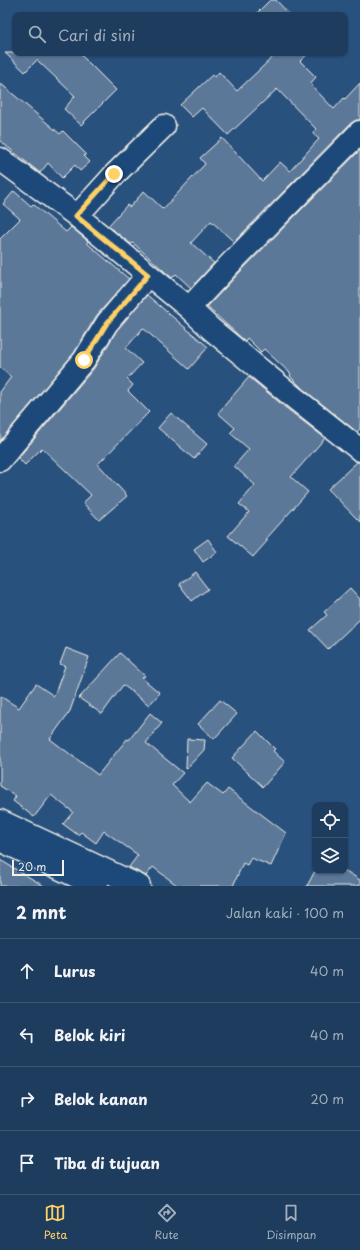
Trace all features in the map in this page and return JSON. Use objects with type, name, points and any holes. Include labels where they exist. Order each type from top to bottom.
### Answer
[{"type":"street","points":[[76,216],[114,174],[164,126]]},
{"type":"street","points":[[189,308],[231,263],[360,132]]},
{"type":"street","points":[[0,159],[76,216],[189,308],[211,329],[280,387],[360,450]]},
{"type":"street","points":[[0,460],[84,360],[107,323],[148,275]]},
{"type":"street","points":[[0,836],[97,886]]},
{"type":"street","points":[[0,836],[138,886]]},
{"type":"building","points":[[270,0],[276,0],[287,12],[258,12]]},
{"type":"building","points":[[5,53],[12,53],[12,56],[82,56],[116,90],[81,125],[64,109],[75,96],[37,60],[25,72]]},
{"type":"building","points":[[274,56],[306,56],[300,61],[316,77],[310,84],[334,109],[360,83],[360,120],[356,120],[351,123],[234,242],[211,221],[191,243],[214,263],[191,288],[176,274],[172,278],[133,243],[131,244],[108,226],[127,205],[130,207],[144,191],[163,209],[205,164],[200,158],[222,138],[262,181],[280,162],[290,171],[319,139],[312,133],[316,129],[277,89],[228,135],[202,108],[192,117],[180,105],[212,75],[215,77],[219,72],[237,91]]},
{"type":"building","points":[[0,83],[60,134],[63,131],[86,154],[84,156],[90,162],[80,171],[75,165],[62,178],[48,163],[40,173],[0,141]]},
{"type":"building","points":[[360,150],[360,429],[357,432],[303,389],[290,376],[291,374],[264,349],[261,352],[247,338],[245,341],[207,307]]},
{"type":"building","points":[[14,191],[31,206],[33,204],[66,232],[71,227],[88,241],[87,243],[129,279],[97,315],[74,353],[0,441],[0,392],[11,377],[0,367],[0,239],[20,219],[3,204]]},
{"type":"building","points":[[147,295],[208,347],[189,369],[143,328],[126,348],[142,363],[127,379],[133,385],[128,391],[149,412],[98,464],[127,496],[99,520],[83,503],[91,495],[42,448],[25,465],[18,458],[94,368],[117,330]]},
{"type":"building","points":[[249,377],[325,438],[291,477],[308,492],[266,539],[268,540],[253,557],[228,536],[249,512],[239,504],[255,485],[234,466],[249,449],[230,433],[235,428],[218,413]]},
{"type":"building","points":[[171,413],[207,444],[194,459],[158,428]]},
{"type":"building","points":[[357,462],[360,462],[360,522],[328,489]]},
{"type":"building","points":[[208,539],[217,552],[203,562],[194,549]]},
{"type":"building","points":[[195,572],[208,589],[192,601],[179,584]]},
{"type":"building","points":[[350,588],[360,599],[360,619],[328,649],[310,630],[327,615],[324,612]]},
{"type":"building","points":[[66,648],[89,657],[70,711],[50,739],[98,775],[127,739],[129,740],[150,713],[162,723],[146,743],[183,773],[172,785],[190,802],[207,783],[223,795],[228,789],[286,833],[271,866],[251,858],[247,865],[243,863],[233,886],[178,886],[153,867],[146,876],[129,867],[138,855],[104,831],[96,843],[81,832],[78,835],[63,824],[73,812],[51,795],[34,817],[13,801],[16,796],[0,786],[0,696],[19,708],[36,684],[54,696],[65,666],[60,664]]},
{"type":"building","points":[[120,653],[145,676],[142,678],[160,693],[149,705],[123,685],[102,714],[79,698]]},
{"type":"building","points":[[220,700],[237,714],[214,739],[198,724]]},
{"type":"building","points":[[257,731],[275,749],[273,751],[285,762],[263,787],[232,758]]},
{"type":"building","points":[[187,739],[205,740],[204,750],[186,769]]},
{"type":"building","points":[[0,860],[44,886],[0,886]]},
{"type":"building","points":[[348,872],[360,880],[360,886],[307,886],[313,874],[348,874]]},
{"type":"route","points":[[84,360],[107,323],[148,275],[76,216],[114,174]]}]
